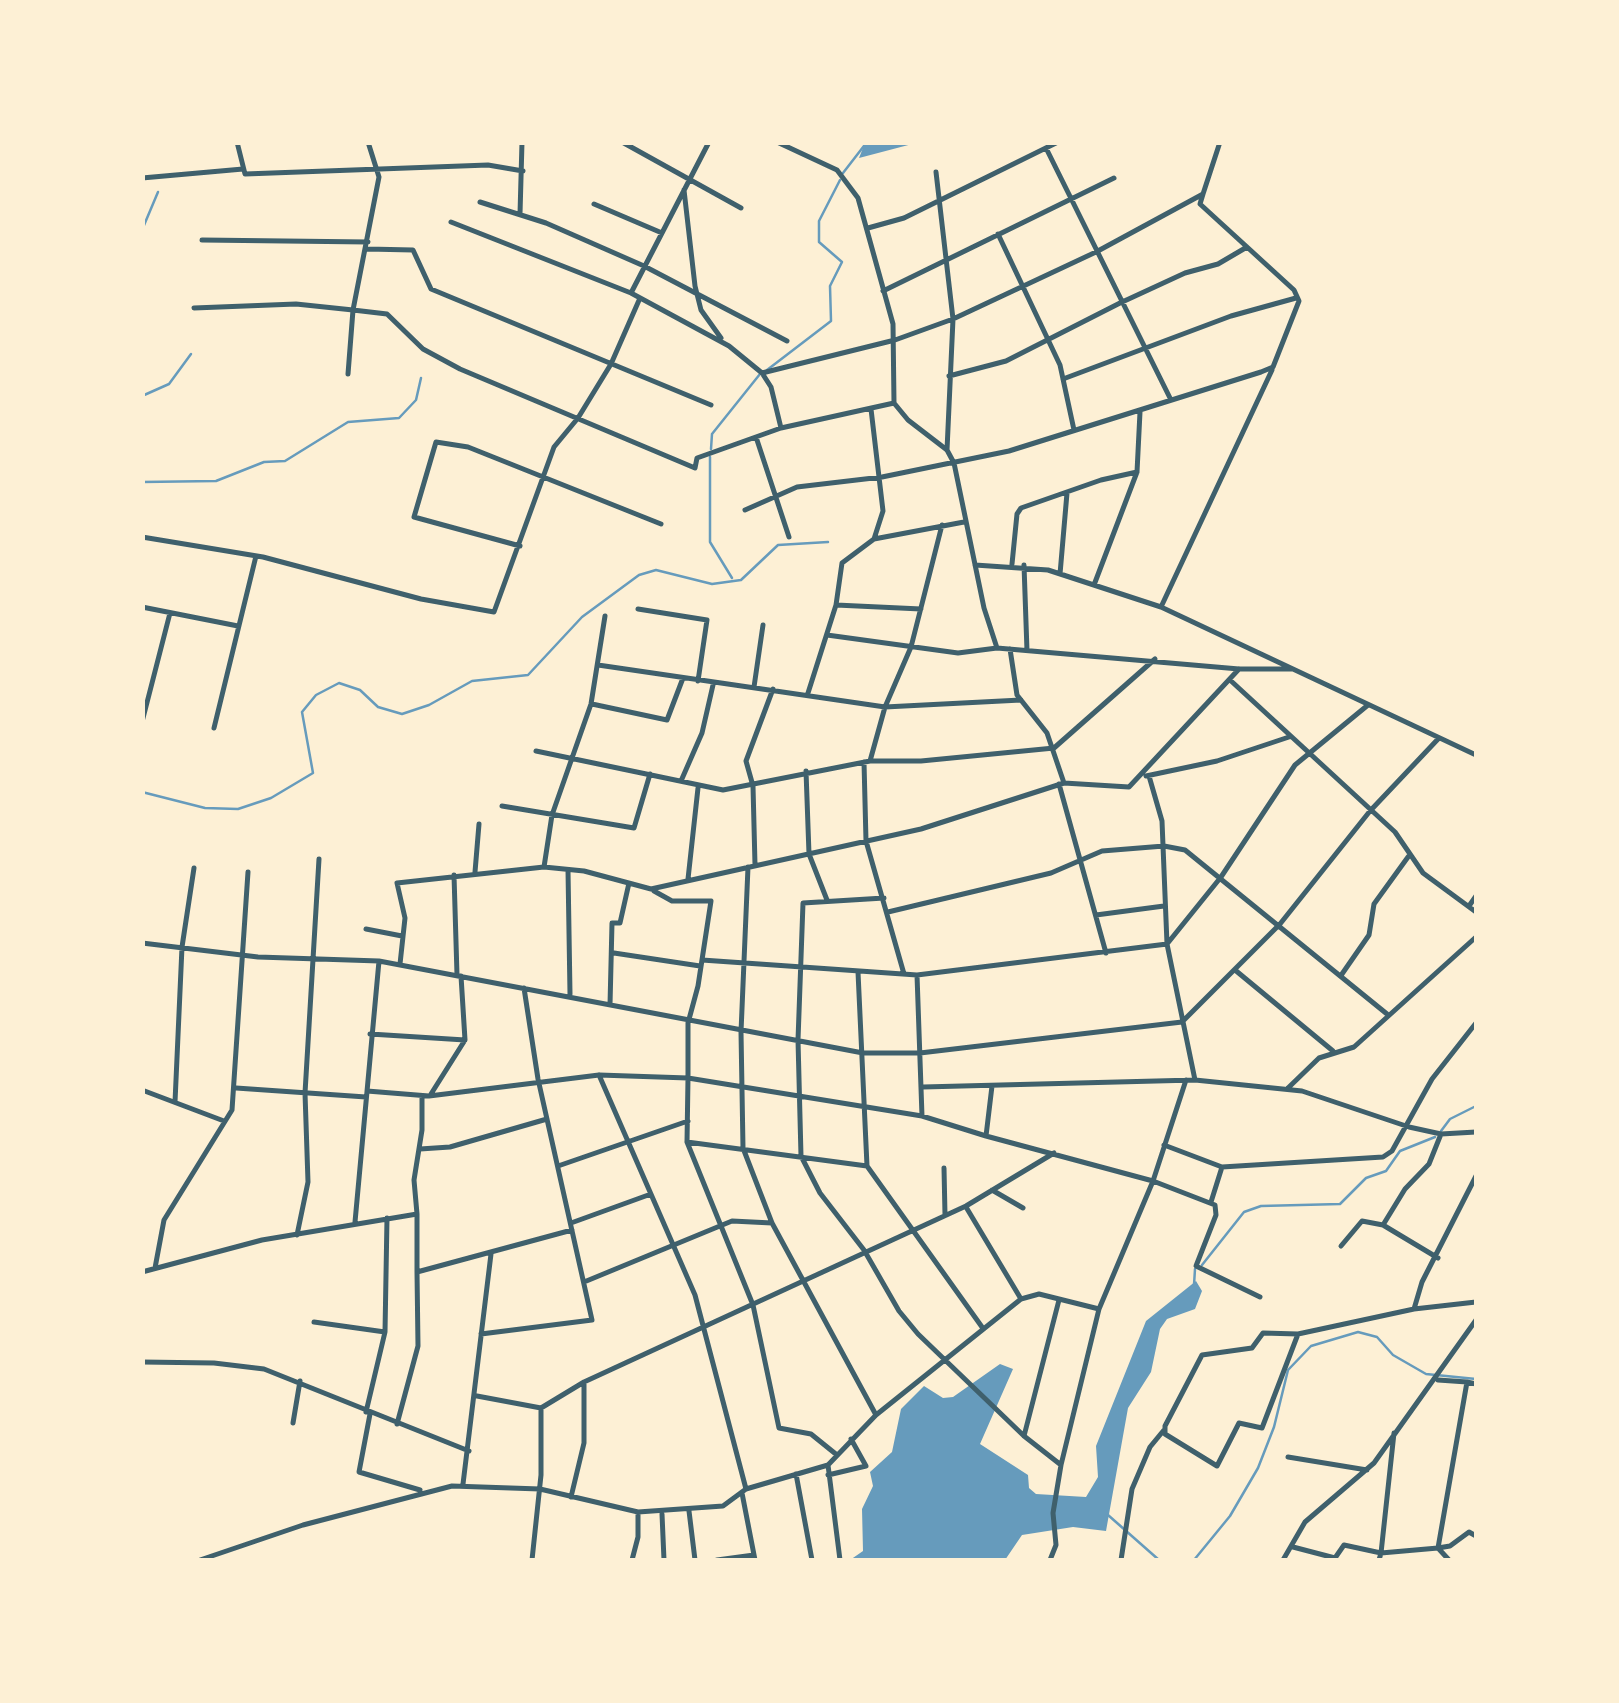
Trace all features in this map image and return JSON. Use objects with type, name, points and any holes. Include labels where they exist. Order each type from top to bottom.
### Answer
[{"type":"street","points":[[237,142],[245,174],[488,165],[523,171]]},
{"type":"street","points":[[348,374],[353,310],[368,245],[377,171],[368,142]]},
{"type":"street","points":[[520,214],[522,142]]},
{"type":"street","points":[[622,142],[741,208]]},
{"type":"street","points":[[631,292],[709,142]]},
{"type":"street","points":[[776,142],[848,179],[868,228],[895,340],[894,403],[908,420],[947,450],[954,463],[964,522],[997,648]]},
{"type":"street","points":[[868,228],[904,218],[1058,142]]},
{"type":"street","points":[[1160,607],[1298,310],[1297,297],[1200,204],[1220,142]]},
{"type":"street","points":[[1046,148],[1171,400]]},
{"type":"street","points":[[142,178],[244,169]]},
{"type":"street","points":[[936,172],[953,319],[947,450]]},
{"type":"street","points":[[883,291],[1114,178]]},
{"type":"street","points":[[684,190],[696,291],[712,328],[762,373],[777,404],[781,428]]},
{"type":"street","points":[[762,373],[895,340],[953,319],[1096,252],[1203,194]]},
{"type":"street","points":[[480,202],[520,214],[644,266],[787,341]]},
{"type":"street","points":[[594,204],[662,232]]},
{"type":"street","points":[[451,222],[631,292],[730,346]]},
{"type":"street","points":[[998,234],[1049,341],[1063,379],[1074,430]]},
{"type":"street","points":[[202,240],[413,250],[431,290],[711,405]]},
{"type":"street","points":[[949,376],[992,367],[1185,273],[1218,264],[1248,246]]},
{"type":"street","points":[[1063,379],[1145,347],[1297,297]]},
{"type":"street","points":[[142,538],[256,556],[421,599],[494,612],[554,447],[578,418],[611,364],[640,298]]},
{"type":"street","points":[[194,308],[296,304],[387,314],[423,349],[695,468],[697,458],[781,428],[894,403]]},
{"type":"street","points":[[745,510],[797,487],[954,463],[1140,411],[1273,367]]},
{"type":"street","points":[[872,409],[883,511],[874,539]]},
{"type":"street","points":[[1094,585],[1138,472],[1140,411]]},
{"type":"street","points":[[756,437],[788,538]]},
{"type":"street","points":[[520,546],[420,522],[414,512],[432,468],[436,442],[468,447],[661,524]]},
{"type":"street","points":[[1012,564],[1020,510],[1067,491],[1138,472]]},
{"type":"street","points":[[1060,574],[1067,491]]},
{"type":"street","points":[[808,694],[836,605],[842,562],[874,539],[964,522]]},
{"type":"street","points":[[904,974],[866,841],[867,762],[912,648],[942,525]]},
{"type":"street","points":[[214,728],[256,556]]},
{"type":"street","points":[[975,564],[1012,564],[1060,574],[1160,607],[1476,755]]},
{"type":"street","points":[[1024,566],[1026,651]]},
{"type":"street","points":[[836,605],[922,609]]},
{"type":"street","points":[[142,607],[238,626]]},
{"type":"street","points":[[638,609],[707,620],[698,681]]},
{"type":"street","points":[[142,722],[170,612]]},
{"type":"street","points":[[544,868],[552,815],[591,704],[606,616]]},
{"type":"street","points":[[754,687],[763,625]]},
{"type":"street","points":[[828,635],[958,653],[997,648],[1155,659],[1239,670],[1294,669]]},
{"type":"street","points":[[1010,649],[1020,700],[1040,722],[1054,748],[1079,859],[1106,952]]},
{"type":"street","points":[[536,751],[722,790],[752,786],[806,770],[867,762],[921,762],[1054,748],[1155,659]]},
{"type":"street","points":[[598,666],[886,708],[1020,700]]},
{"type":"street","points":[[1146,776],[1239,670]]},
{"type":"street","points":[[591,704],[667,720],[683,678]]},
{"type":"street","points":[[1230,680],[1395,832],[1408,858],[1476,912]]},
{"type":"street","points":[[681,781],[702,733],[714,684]]},
{"type":"street","points":[[773,689],[746,761],[752,786],[741,1032],[743,1148],[772,1224],[807,1281],[876,1414]]},
{"type":"street","points":[[614,953],[702,963],[745,961],[916,974],[1167,944],[1221,877],[1261,812],[1306,753],[1368,705]]},
{"type":"street","points":[[651,889],[866,841],[993,808],[1061,784],[1125,788],[1146,776],[1217,761],[1290,737]]},
{"type":"street","points":[[142,943],[400,964],[570,994],[688,1023],[863,1053],[920,1053],[1182,1022],[1280,924],[1370,811],[1439,738]]},
{"type":"street","points":[[806,770],[809,854],[828,900]]},
{"type":"street","points":[[502,806],[634,828],[650,774]]},
{"type":"street","points":[[1146,776],[1159,807],[1167,944],[1195,1080]]},
{"type":"street","points":[[688,880],[698,788]]},
{"type":"street","points":[[474,872],[479,824]]},
{"type":"street","points":[[888,912],[1051,873],[1102,851],[1164,846],[1190,852],[1387,1014]]},
{"type":"street","points":[[1341,975],[1369,934],[1374,904],[1408,858]]},
{"type":"street","points":[[298,1235],[308,1182],[306,1093],[319,859]]},
{"type":"street","points":[[175,1102],[182,947],[194,868]]},
{"type":"street","points":[[400,964],[405,918],[397,882],[544,868],[628,883],[651,889],[672,901],[711,901],[688,1023],[688,1142],[753,1305],[780,1428],[811,1434],[836,1455]]},
{"type":"street","points":[[568,870],[570,994]]},
{"type":"street","points":[[154,1268],[164,1220],[232,1110],[248,872]]},
{"type":"street","points":[[397,1424],[418,1346],[414,1180],[426,1096],[446,1076],[465,1040],[454,875]]},
{"type":"street","points":[[610,1005],[612,922],[620,923],[628,883]]},
{"type":"street","points":[[1469,906],[1476,896]]},
{"type":"street","points":[[884,898],[803,903],[798,1040],[801,1156],[820,1194],[864,1250],[899,1310],[1024,1436],[1061,1464]]},
{"type":"street","points":[[1096,915],[1164,906]]},
{"type":"street","points":[[366,928],[403,936]]},
{"type":"street","points":[[1288,1088],[1316,1060],[1332,1052],[1349,1051],[1476,937]]},
{"type":"street","points":[[354,1223],[379,961]]},
{"type":"street","points":[[1235,970],[1332,1052]]},
{"type":"street","points":[[858,972],[867,1166],[982,1326]]},
{"type":"street","points":[[916,974],[922,1116]]},
{"type":"street","points":[[482,1334],[592,1320],[538,1080],[524,988]]},
{"type":"street","points":[[1164,1145],[1222,1166],[1383,1157],[1408,1127],[1432,1079],[1476,1023]]},
{"type":"street","points":[[370,1034],[465,1040]]},
{"type":"street","points":[[236,1088],[426,1096],[599,1075],[688,1078],[798,1099],[922,1116],[1153,1181],[1211,1202],[1217,1210],[1196,1266],[1260,1296]]},
{"type":"street","points":[[599,1075],[695,1295],[744,1491],[755,1558],[717,1560]]},
{"type":"street","points":[[1050,1560],[1056,1545],[1053,1513],[1061,1464],[1100,1310],[1153,1181],[1186,1080]]},
{"type":"street","points":[[923,1086],[1195,1080],[1288,1088],[1329,1096],[1408,1127],[1441,1134],[1476,1132]]},
{"type":"street","points":[[986,1136],[992,1085]]},
{"type":"street","points":[[142,1090],[224,1120]]},
{"type":"street","points":[[420,1149],[450,1147],[547,1119]]},
{"type":"street","points":[[558,1167],[688,1121]]},
{"type":"street","points":[[1383,1225],[1400,1196],[1428,1164],[1441,1134]]},
{"type":"street","points":[[688,1142],[867,1166]]},
{"type":"street","points":[[476,1396],[541,1408],[584,1382],[966,1206],[1054,1153]]},
{"type":"street","points":[[1211,1202],[1222,1166]]},
{"type":"street","points":[[944,1168],[946,1215]]},
{"type":"street","points":[[1414,1310],[1422,1282],[1438,1258],[1476,1176]]},
{"type":"street","points":[[992,1190],[1023,1208]]},
{"type":"street","points":[[417,1272],[491,1254],[651,1194]]},
{"type":"street","points":[[966,1206],[1022,1299]]},
{"type":"street","points":[[142,1272],[354,1223],[417,1214]]},
{"type":"street","points":[[387,1218],[385,1332],[359,1472],[423,1491]]},
{"type":"street","points":[[1341,1246],[1362,1220],[1383,1225],[1438,1258]]},
{"type":"street","points":[[584,1282],[732,1221],[772,1224]]},
{"type":"street","points":[[463,1485],[491,1254]]},
{"type":"street","points":[[200,1560],[423,1491],[463,1485],[540,1488],[638,1512],[690,1512],[722,1506],[744,1491],[828,1465],[876,1414],[982,1326],[1022,1299],[1039,1294],[1100,1310]]},
{"type":"street","points":[[1024,1436],[1059,1300]]},
{"type":"street","points":[[1121,1560],[1132,1489],[1150,1446],[1164,1430],[1197,1359],[1252,1348],[1264,1332],[1298,1334],[1414,1310],[1476,1302]]},
{"type":"street","points":[[1284,1560],[1305,1522],[1367,1470],[1394,1430],[1437,1380],[1476,1320]]},
{"type":"street","points":[[314,1322],[385,1332]]},
{"type":"street","points":[[1164,1430],[1210,1466],[1217,1466],[1239,1423],[1262,1428],[1298,1334]]},
{"type":"street","points":[[142,1362],[214,1362],[264,1368],[469,1451]]},
{"type":"street","points":[[1437,1380],[1476,1384]]},
{"type":"street","points":[[293,1423],[300,1381]]},
{"type":"street","points":[[571,1497],[584,1443],[584,1382]]},
{"type":"street","points":[[1438,1548],[1467,1382]]},
{"type":"street","points":[[532,1560],[540,1488],[541,1408]]},
{"type":"street","points":[[1380,1557],[1394,1430]]},
{"type":"street","points":[[828,1474],[866,1466],[851,1439]]},
{"type":"street","points":[[1288,1457],[1367,1470]]},
{"type":"street","points":[[828,1465],[840,1560]]},
{"type":"street","points":[[796,1474],[812,1560]]},
{"type":"street","points":[[632,1560],[638,1512]]},
{"type":"street","points":[[690,1512],[695,1560]]},
{"type":"street","points":[[662,1513],[664,1560]]},
{"type":"street","points":[[1292,1547],[1335,1558],[1344,1546],[1380,1557],[1450,1546],[1468,1532],[1476,1536]]},
{"type":"street","points":[[1438,1548],[1449,1560]]},
{"type":"water","points":[[865,142],[916,143],[859,158]]},
{"type":"water","points":[[1196,1281],[1202,1291],[1195,1309],[1167,1319],[1160,1329],[1151,1372],[1128,1408],[1106,1531],[1073,1527],[1022,1535],[1005,1560],[850,1560],[863,1551],[862,1509],[873,1486],[870,1472],[892,1452],[901,1409],[924,1386],[943,1398],[953,1397],[1000,1364],[1013,1369],[980,1444],[1028,1475],[1029,1488],[1036,1494],[1086,1497],[1098,1477],[1096,1446],[1146,1321]]},
{"type":"waterway","points":[[843,173],[867,142]]},
{"type":"waterway","points":[[767,370],[831,321],[830,286],[842,262],[819,242],[819,221],[840,180]]},
{"type":"waterway","points":[[142,230],[158,192]]},
{"type":"waterway","points":[[142,396],[169,384],[191,354]]},
{"type":"waterway","points":[[711,449],[712,434],[760,374]]},
{"type":"waterway","points":[[142,482],[216,481],[264,462],[285,461],[348,422],[399,418],[416,400],[421,378]]},
{"type":"waterway","points":[[710,457],[710,542],[732,578]]},
{"type":"waterway","points":[[142,792],[205,808],[238,809],[271,798],[313,773],[302,712],[316,695],[339,683],[360,690],[378,707],[402,714],[429,705],[472,681],[528,675],[582,617],[639,575],[656,570],[712,584],[741,580],[778,545],[828,542]]},
{"type":"waterway","points":[[1441,1131],[1450,1119],[1476,1106]]},
{"type":"waterway","points":[[1202,1265],[1244,1212],[1261,1206],[1340,1204],[1366,1178],[1386,1171],[1400,1151],[1435,1137]]},
{"type":"waterway","points":[[1194,1285],[1195,1269]]},
{"type":"waterway","points":[[1194,1560],[1230,1516],[1258,1468],[1274,1427],[1288,1370],[1311,1346],[1358,1332],[1377,1337],[1393,1355],[1426,1374],[1476,1379]]},
{"type":"waterway","points":[[1108,1515],[1159,1560]]}]
